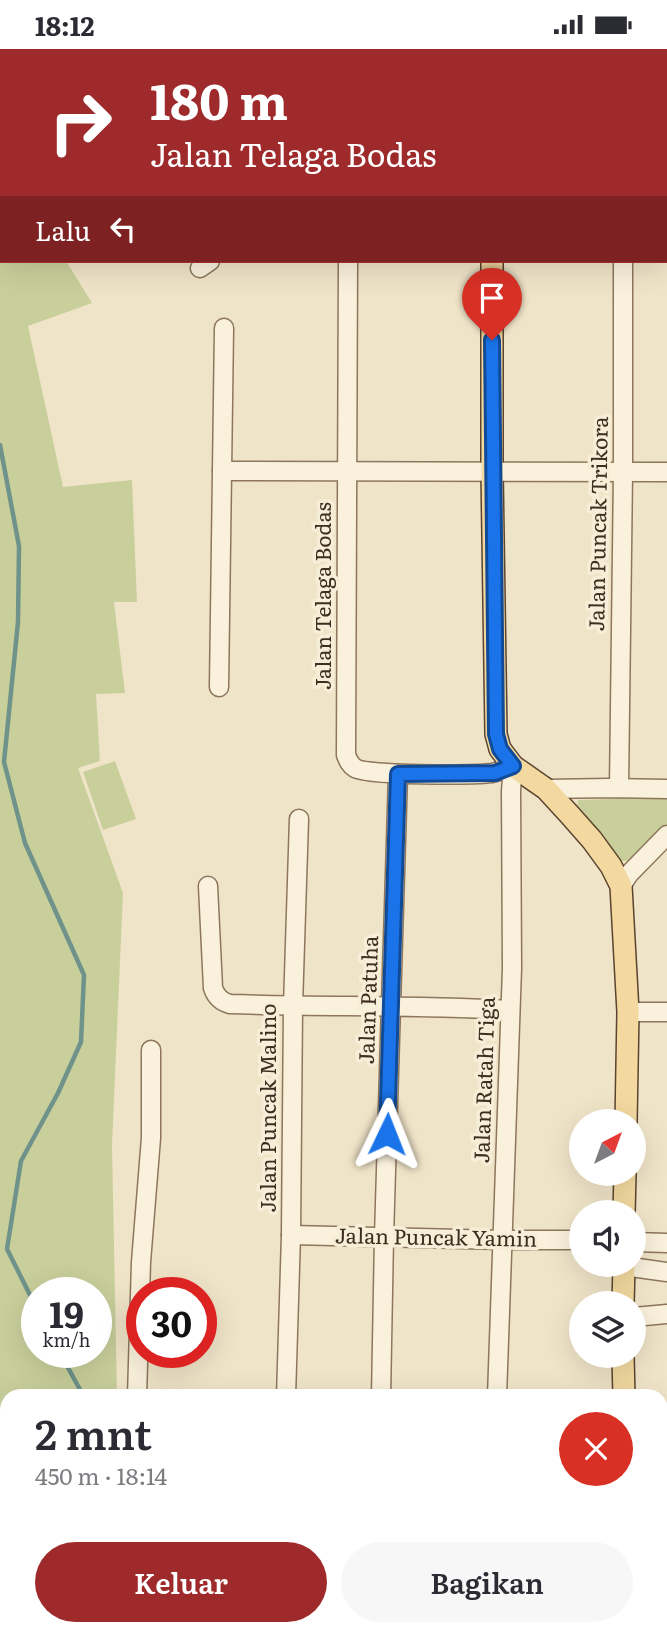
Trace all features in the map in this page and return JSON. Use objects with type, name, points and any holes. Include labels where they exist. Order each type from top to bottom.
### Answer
[{"type":"main road","points":[[492,263],[496,734],[500,749],[513,766],[545,789],[592,840],[611,866],[621,886],[628,1012],[626,1109]]},
{"type":"main road","points":[[623,1368],[624,1389]]},
{"type":"street","name":"Jalan Telaga Bodas","points":[[348,263],[346,755],[356,769],[365,772],[495,773],[513,766]]},
{"type":"street","name":"Jalan Puncak Trikora","points":[[619,788],[623,263]]},
{"type":"street","points":[[219,687],[224,328]]},
{"type":"street","points":[[222,471],[667,472]]},
{"type":"street","name":"Jalan Ratah Tiga","points":[[497,1389],[512,968],[513,766]]},
{"type":"street","name":"Jalan Patuha","points":[[381,1389],[398,774]]},
{"type":"street","points":[[545,789],[667,789]]},
{"type":"street","name":"Jalan Puncak Malino","points":[[286,1389],[291,1235],[292,1006],[299,819]]},
{"type":"street","points":[[621,886],[667,835]]},
{"type":"street","points":[[208,886],[213,988],[225,1003],[510,1010]]},
{"type":"street","points":[[628,1012],[667,1012]]},
{"type":"street","points":[[137,1389],[141,1262],[151,1137],[151,1050]]},
{"type":"street","name":"Jalan Puncak Yamin","points":[[291,1235],[569,1240]]},
{"type":"street","points":[[646,1242],[667,1243]]},
{"type":"street","points":[[646,1269],[667,1272]]},
{"type":"street","points":[[646,1316],[667,1314]]},
{"type":"green space","points":[[0,263],[67,263],[92,303],[28,326],[63,487],[132,480],[137,602],[114,602],[125,693],[96,694],[100,761],[78,768],[123,893],[112,1145],[117,1389],[0,1389]]},
{"type":"green space","points":[[115,761],[136,819],[103,830],[83,772]]},
{"type":"green space","points":[[667,797],[667,825],[627,861],[622,861],[577,805],[578,800]]},
{"type":"waterway","points":[[0,445],[19,546],[18,622],[4,762],[25,843],[84,975],[81,1042],[58,1093],[21,1161],[7,1249],[21,1277]]},
{"type":"waterway","points":[[68,1368],[80,1389]]},
{"type":"route","points":[[387,1134],[398,774],[495,773],[513,766],[500,749],[496,734],[492,340]]}]
